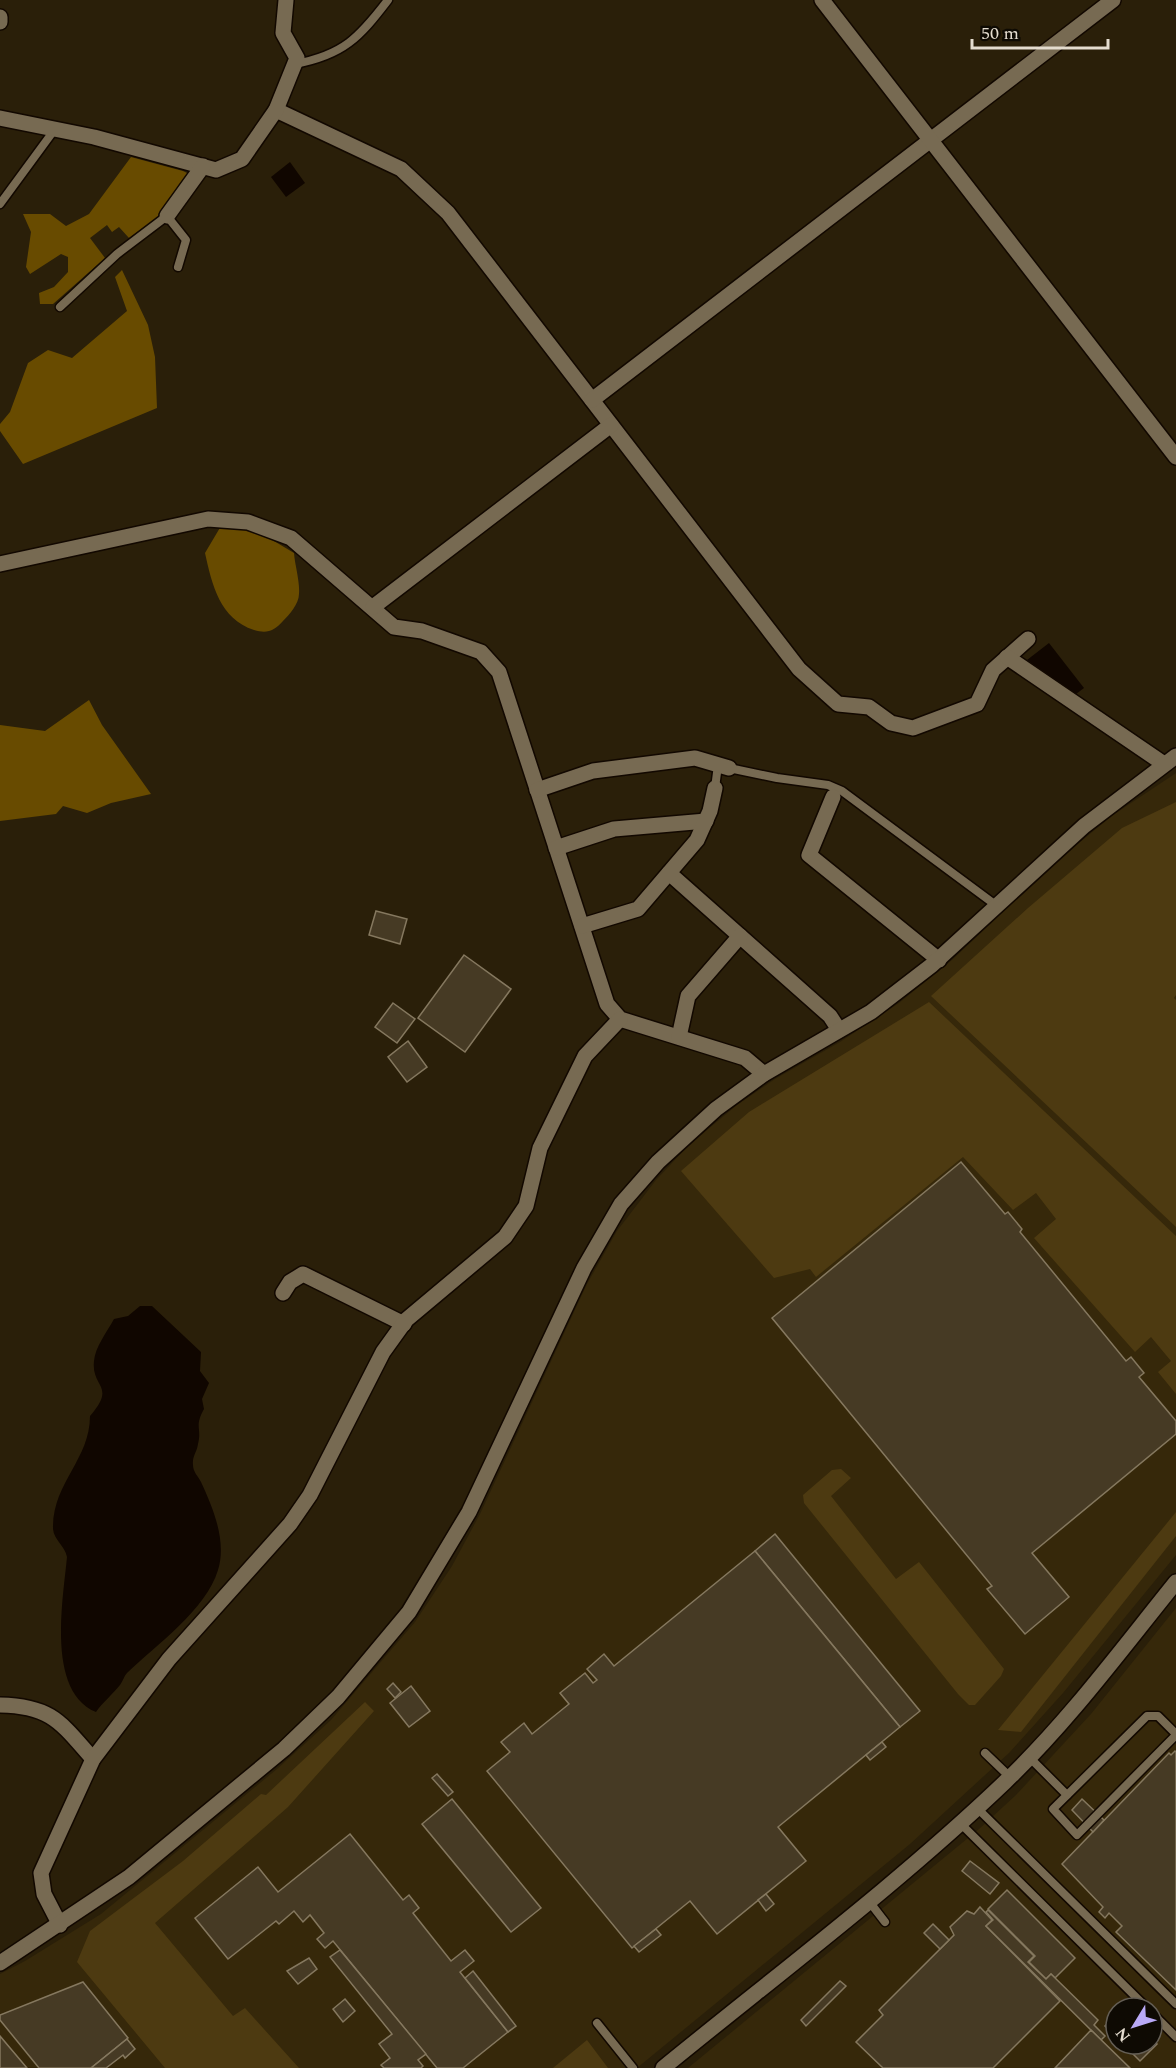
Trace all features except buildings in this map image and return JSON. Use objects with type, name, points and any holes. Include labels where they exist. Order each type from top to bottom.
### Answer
[{"type":"street","points":[[0,118],[55,129],[216,170],[242,159],[276,110],[295,64],[297,58],[283,33],[286,0]]},
{"type":"street","points":[[822,0],[1176,457]]},
{"type":"street","points":[[592,400],[1113,0]]},
{"type":"street","points":[[0,17],[0,22]]},
{"type":"street","points":[[276,110],[401,169],[448,213],[799,669],[838,704],[869,707],[891,723],[913,728],[977,704],[993,670],[1028,639]]},
{"type":"street","points":[[167,216],[203,166]]},
{"type":"street","points":[[372,607],[611,425]]},
{"type":"street","points":[[0,564],[208,519],[248,522],[291,538],[394,627],[422,631],[481,652],[499,672],[607,1004],[620,1019],[745,1058],[764,1074]]},
{"type":"street","points":[[0,1963],[129,1877],[284,1749],[338,1697],[409,1612],[469,1512],[584,1268],[621,1204],[658,1162],[716,1109],[764,1074],[871,1012],[939,960],[1083,826],[1170,760],[1007,657]]},
{"type":"street","points":[[537,790],[593,771],[696,758],[723,766]]},
{"type":"street","points":[[582,927],[638,909],[697,840],[706,821],[715,788]]},
{"type":"street","points":[[833,797],[809,855],[939,960]]},
{"type":"street","points":[[556,848],[614,829],[706,821]]},
{"type":"street","points":[[669,873],[830,1016],[839,1030]]},
{"type":"street","points":[[679,1037],[688,996],[740,936]]},
{"type":"street","points":[[60,1925],[44,1894],[41,1873],[93,1759],[169,1659],[297,1514],[310,1495],[383,1352],[404,1324],[437,1292],[505,1237],[526,1206],[540,1148],[585,1056],[620,1019]]},
{"type":"street","points":[[283,1293],[290,1282],[303,1274],[404,1324]]},
{"type":"street","points":[[663,2068],[960,1823],[1010,1777],[1073,1709],[1176,1582]]},
{"type":"street","points":[[0,1705],[23,1706],[50,1714],[93,1759]]},
{"type":"lane","points":[[295,64],[325,58],[351,43],[385,1]]},
{"type":"lane","points":[[0,204],[55,129]]},
{"type":"lane","points":[[60,307],[117,254],[167,216],[186,240],[178,267]]},
{"type":"lane","points":[[715,788],[723,766],[777,778],[828,785],[842,791],[997,906]]},
{"type":"lane","points":[[1147,1716],[1158,1716],[1176,1734],[1077,1834],[1053,1809],[1147,1716]]},
{"type":"lane","points":[[985,1753],[1010,1777]]},
{"type":"lane","points":[[1029,1757],[1067,1795]]},
{"type":"lane","points":[[977,1808],[1176,2004]]},
{"type":"lane","points":[[960,1823],[1135,1996]]},
{"type":"lane","points":[[868,1900],[885,1922]]},
{"type":"lane","points":[[597,2023],[633,2068]]},
{"type":"lane","points":[[1164,2025],[1176,2037]]},
{"type":"shaded area","points":[[131,157],[183,171],[187,173],[188,180],[158,217],[129,238],[119,227],[112,232],[107,225],[90,238],[105,258],[53,304],[40,304],[39,293],[54,287],[68,272],[68,257],[61,254],[30,274],[26,267],[31,232],[23,214],[50,214],[66,226],[89,214]]},
{"type":"shaded area","points":[[290,162],[305,183],[286,197],[271,177]]},
{"type":"shaded area","points":[[122,270],[148,325],[155,357],[157,408],[23,464],[0,431],[0,424],[10,412],[28,363],[48,350],[72,358],[127,311],[115,277]]},
{"type":"shaded area","points":[[221,526],[259,532],[294,553],[299,598],[291,612],[280,624],[267,632],[242,625],[225,609],[219,599],[205,553]]},
{"type":"shaded area","points":[[1049,643],[1084,688],[1076,694],[1027,660]]},
{"type":"shaded area","points":[[89,700],[102,725],[151,794],[111,803],[87,813],[63,806],[56,814],[0,821],[0,725],[45,731]]},
{"type":"shaded area","points":[[1176,773],[1176,1555],[1063,1693],[1009,1753],[910,1844],[637,2068],[0,2068],[0,1974],[101,1914],[277,1769],[331,1720],[415,1622],[452,1566],[480,1514],[587,1284],[617,1231],[656,1180],[689,1145],[737,1105],[899,1003],[952,960],[1058,860],[1113,815]]},
{"type":"shaded area","points":[[1176,802],[1176,995],[1174,998],[1176,1000],[1176,1227],[931,996],[1028,908],[1122,828]]},
{"type":"shaded area","points":[[929,1002],[1176,1236],[1176,1394],[1158,1372],[1171,1361],[1151,1337],[1135,1352],[1034,1238],[1056,1219],[1036,1193],[1013,1210],[963,1157],[816,1277],[810,1269],[774,1278],[681,1171],[749,1112]]},
{"type":"shaded area","points":[[140,1306],[152,1306],[201,1352],[200,1371],[209,1383],[202,1399],[204,1409],[199,1420],[199,1439],[193,1467],[214,1514],[220,1536],[220,1559],[212,1585],[192,1613],[127,1673],[120,1685],[96,1712],[80,1701],[70,1685],[64,1665],[61,1619],[67,1557],[54,1533],[54,1513],[58,1498],[84,1446],[90,1416],[102,1398],[101,1387],[94,1370],[97,1350],[114,1319],[128,1316]]},
{"type":"shaded area","points":[[841,1469],[851,1478],[831,1496],[896,1579],[919,1562],[1004,1669],[1001,1676],[975,1705],[969,1705],[958,1694],[804,1503],[803,1495],[832,1470]]},
{"type":"shaded area","points":[[1176,1512],[1176,1536],[1021,1732],[998,1730]]},
{"type":"shaded area","points":[[1176,1608],[1176,2068],[688,2068],[979,1829],[1016,1795],[1091,1714]]},
{"type":"shaded area","points":[[365,1702],[374,1711],[288,1807],[155,1923],[233,2016],[245,2008],[299,2068],[165,2068],[77,1962],[90,1931],[183,1861],[261,1794],[266,1795]]},
{"type":"shaded area","points":[[587,2040],[608,2068],[553,2068]]}]
